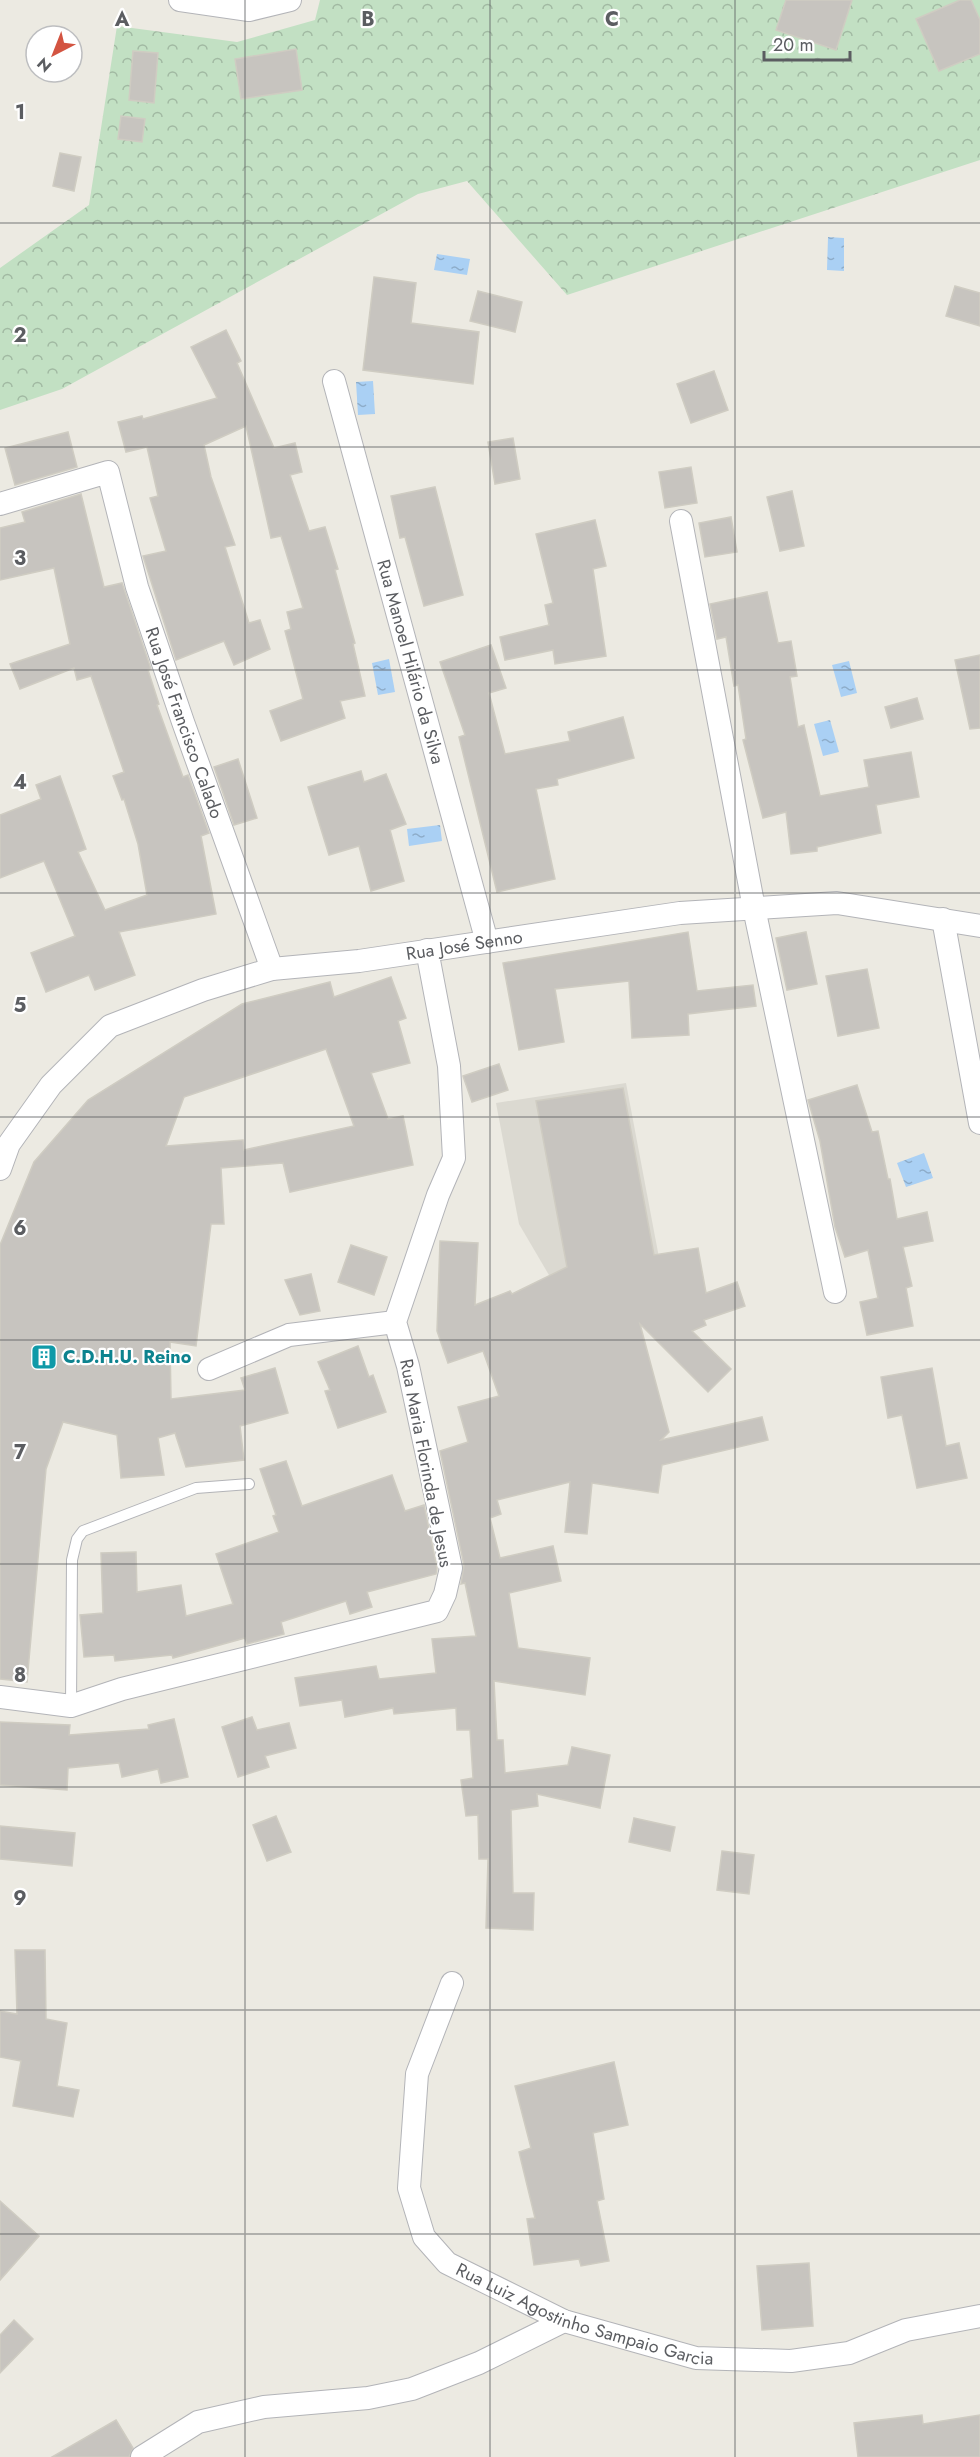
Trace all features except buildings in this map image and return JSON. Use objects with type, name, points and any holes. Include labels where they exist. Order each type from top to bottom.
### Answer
[{"type":"street","points":[[180,0],[249,10],[290,0]]},
{"type":"street","name":"Rua Manoel Hilário da Silva","points":[[334,381],[487,942]]},
{"type":"street","name":"Rua José Francisco Calado","points":[[0,504],[108,472],[137,587],[272,969]]},
{"type":"street","points":[[681,520],[754,908],[835,1292]]},
{"type":"street","name":"Rua José Senno","points":[[0,1169],[5,1137],[51,1085],[110,1026],[203,990],[272,969],[359,961],[680,913],[754,908],[837,903],[943,918],[980,926]]},
{"type":"street","points":[[943,918],[980,1123]]},
{"type":"street","points":[[209,1369],[289,1335],[395,1322],[438,1195],[454,1158],[449,1066],[427,950]]},
{"type":"street","name":"Rua Maria Florinda de Jesus","points":[[0,1697],[71,1706],[123,1689],[437,1611],[445,1594],[451,1568],[408,1366],[395,1322]]},
{"type":"street","name":"Rua Luiz Agostinho Sampaio Garcia","points":[[452,1983],[417,2074],[408,2188],[424,2237],[447,2262],[564,2321],[696,2358],[791,2361],[849,2353],[906,2330],[980,2316]]},
{"type":"street","points":[[142,2457],[198,2422],[264,2407],[368,2398],[412,2389],[479,2363],[564,2321]]},
{"type":"lane","points":[[71,1706],[72,1560],[77,1539],[83,1531],[196,1488],[249,1484]]},
{"type":"shaded area","points":[[626,1083],[667,1300],[573,1316],[519,1224],[496,1103]]},
{"type":"green space","points":[[320,0],[980,0],[980,160],[567,295],[467,181],[418,194],[62,389],[0,410],[0,268],[89,205],[117,26],[237,42],[315,20]]},
{"type":"water","points":[[828,237],[844,238],[844,271],[827,270]]},
{"type":"water","points":[[437,254],[470,259],[467,275],[434,270]]},
{"type":"water","points":[[373,381],[375,414],[358,415],[356,382]]},
{"type":"water","points":[[389,659],[395,692],[378,695],[372,663]]},
{"type":"water","points":[[849,661],[857,693],[841,697],[832,665]]},
{"type":"water","points":[[830,720],[839,752],[823,756],[814,724]]},
{"type":"water","points":[[440,825],[442,841],[409,846],[407,829]]},
{"type":"water","points":[[924,1153],[933,1178],[906,1187],[897,1163]]},
{"type":"place","name":"C.D.H.U. Reino","points":[[44,1357]]}]
